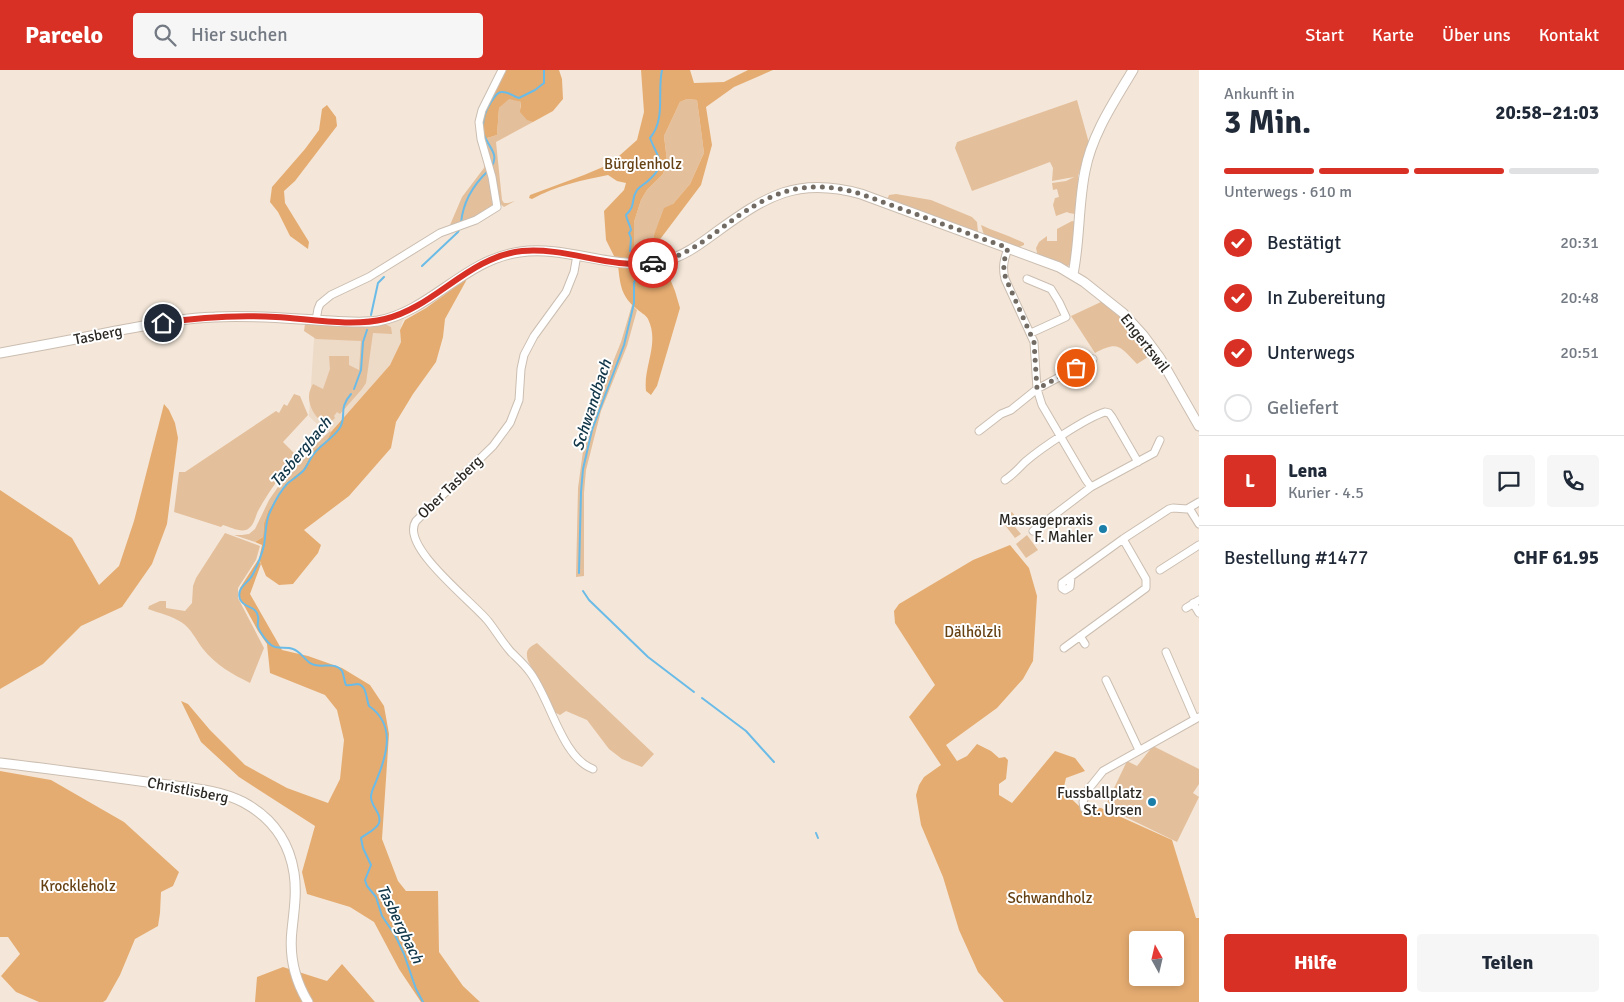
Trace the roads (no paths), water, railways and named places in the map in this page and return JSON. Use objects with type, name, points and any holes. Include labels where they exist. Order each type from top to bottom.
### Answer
[{"type":"main road","points":[[1074,274],[1085,169],[1091,148],[1133,70]]},
{"type":"main road","name":"Engertswil","points":[[645,264],[667,260],[698,245],[761,201],[781,192],[802,187],[842,188],[1074,274],[1123,313],[1143,335],[1160,358],[1199,426]]},
{"type":"main road","name":"Tasberg","points":[[0,353],[144,326],[201,318],[251,316],[362,322],[376,321],[394,317],[482,264],[506,254],[536,251],[617,263],[645,264]]},
{"type":"main road","name":"Christlisberg","points":[[0,763],[216,793],[237,800],[264,816],[284,839],[293,864],[296,894],[291,932],[291,958],[297,979],[308,1002]]},
{"type":"street","points":[[316,320],[320,304],[331,295],[369,277],[427,241],[499,208],[492,173],[481,139],[479,122],[482,110],[502,70]]},
{"type":"street","points":[[1008,248],[1002,268],[1031,332],[1036,355],[1037,389],[1042,405],[1092,487]]},
{"type":"street","name":"Ober Tasberg","points":[[577,256],[574,272],[566,292],[534,336],[524,355],[519,400],[510,423],[493,446],[416,521],[412,531],[417,543],[432,566],[484,616],[510,651],[529,671],[568,744],[579,760],[593,769]]},
{"type":"street","points":[[1027,279],[1051,289],[1066,318],[1031,332]]},
{"type":"street","points":[[979,431],[1001,414],[1011,410],[1037,389],[1093,359]]},
{"type":"street","points":[[1005,480],[1020,470],[1025,463],[1060,436],[1098,415],[1108,412],[1138,462]]},
{"type":"street","points":[[1033,531],[1092,487],[1155,452],[1160,440]]},
{"type":"street","points":[[1071,577],[1123,539],[1169,510],[1173,508],[1189,508],[1199,502]]},
{"type":"street","points":[[1189,508],[1199,524]]},
{"type":"street","points":[[1064,648],[1147,587],[1146,579],[1123,539]]},
{"type":"street","points":[[1160,570],[1199,545]]},
{"type":"street","points":[[1186,608],[1196,602],[1199,613]]},
{"type":"street","points":[[1080,636],[1085,644]]},
{"type":"street","points":[[1084,808],[1083,802],[1086,794],[1100,774],[1197,718],[1166,652]]},
{"type":"street","points":[[1106,680],[1139,750]]},
{"type":"waterway","name":"Tasbergbach","points":[[491,167],[494,162],[494,154],[483,132],[484,116],[489,105],[495,96],[501,92],[506,92],[519,98],[535,90],[544,83],[544,70]]},
{"type":"waterway","name":"Schwandbach","points":[[630,251],[631,238],[629,233],[631,230],[626,215],[631,208],[637,190],[655,174],[660,164],[650,138],[655,131],[660,114],[662,70]]},
{"type":"waterway","name":"Tasbergbach","points":[[461,223],[464,208],[470,194],[488,171]]},
{"type":"waterway","name":"Tasbergbach","points":[[422,266],[460,228]]},
{"type":"waterway","name":"Schwandbach","points":[[579,573],[583,469],[592,430],[624,345],[634,303],[634,283],[637,275]]},
{"type":"waterway","points":[[371,315],[378,283],[384,277]]},
{"type":"waterway","name":"Tasbergbach","points":[[354,389],[361,370],[363,342],[367,330]]},
{"type":"waterway","name":"Tasbergbach","points":[[351,394],[344,405],[342,425],[316,452],[304,469],[288,483],[276,501],[267,520],[264,545],[259,560],[253,574],[241,588],[239,595],[242,602],[257,613],[258,627],[269,644],[295,650],[314,665],[331,665],[339,668],[342,671],[346,685],[358,684],[363,687],[369,706],[383,721],[387,739],[386,749],[371,797],[371,801],[380,819],[378,825],[361,838],[363,848],[371,865],[365,880],[367,886],[376,897],[382,916],[395,935],[423,1002]]},
{"type":"waterway","name":"Schwandbach","points":[[583,591],[589,600],[648,657],[694,692]]},
{"type":"waterway","name":"Schwandbach","points":[[702,698],[746,731],[774,762]]},
{"type":"waterway","name":"Schwandbach","points":[[816,833],[818,838]]},
{"type":"place","name":"Massagepraxis F. Mahler","points":[[1103,529]]},
{"type":"place","name":"Fussballplatz St. Ursen","points":[[1152,802]]},
{"type":"park label","name":"Bürglenholz","points":[[643,164]]},
{"type":"park label","name":"Dälhölzli","points":[[973,632]]},
{"type":"park label","name":"Krockleholz","points":[[78,886]]},
{"type":"park label","name":"Schwandholz","points":[[1050,898]]}]
